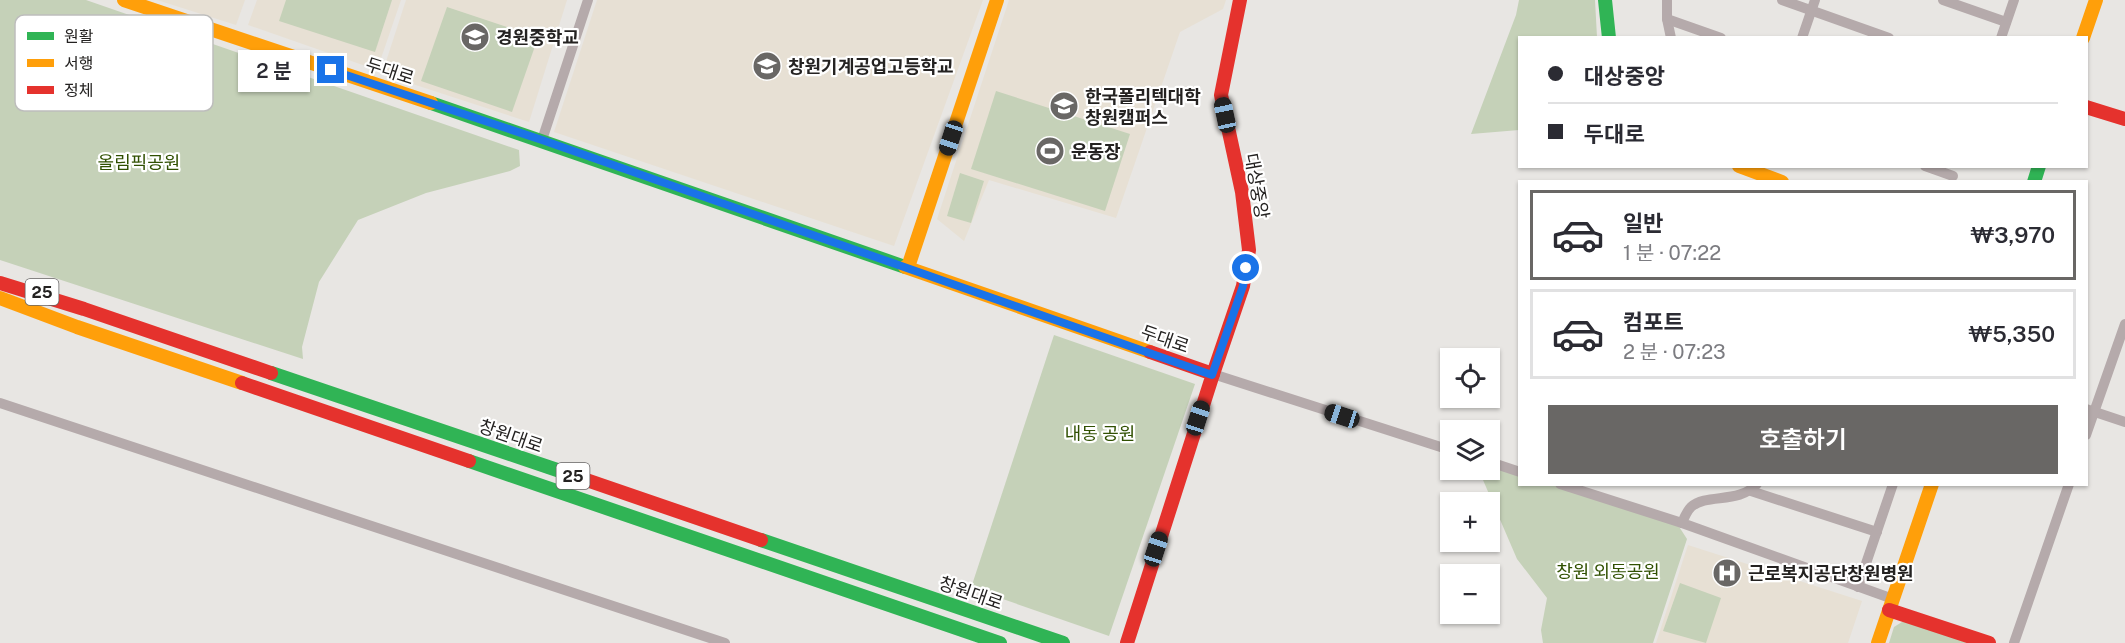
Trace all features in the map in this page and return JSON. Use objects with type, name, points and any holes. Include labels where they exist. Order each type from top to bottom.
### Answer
[{"type":"main road","name":"두대로","points":[[124,0],[169,15]]},
{"type":"main road","points":[[908,267],[997,0]]},
{"type":"main road","name":"대상중앙","points":[[1212,375],[1243,286],[1249,250],[1242,192],[1221,95],[1240,0]]},
{"type":"main road","points":[[1605,0],[1609,36]]},
{"type":"main road","points":[[2084,36],[2096,0]]},
{"type":"main road","name":"두대로","points":[[213,30],[542,140],[1212,375]]},
{"type":"main road","points":[[2088,108],[2125,119]]},
{"type":"main road","points":[[1756,169],[1778,180]]},
{"type":"main road","name":"창원대로","points":[[0,275],[84,309]]},
{"type":"main road","name":"창원대로","points":[[0,283],[84,309],[1063,643]]},
{"type":"main road","name":"창원대로","points":[[0,298],[77,327],[1000,643]]},
{"type":"main road","name":"창원대로","points":[[0,306],[77,327]]},
{"type":"main road","points":[[1126,643],[1212,375]]},
{"type":"main road","points":[[1878,643],[1931,486]]},
{"type":"main road","points":[[1891,605],[1989,643]]},
{"type":"street","points":[[542,140],[588,0]]},
{"type":"street","points":[[1667,0],[1667,19],[1671,36]]},
{"type":"street","points":[[1782,0],[1813,5],[1884,36]]},
{"type":"street","points":[[1943,0],[2006,22]]},
{"type":"street","points":[[2002,36],[2014,0]]},
{"type":"street","points":[[1803,36],[1813,5]]},
{"type":"street","points":[[1667,19],[1715,36]]},
{"type":"street","points":[[1931,168],[1954,175]]},
{"type":"street","points":[[2125,324],[2090,411],[2125,422]]},
{"type":"street","points":[[1212,375],[1440,447]]},
{"type":"street","points":[[0,403],[725,643]]},
{"type":"street","points":[[1500,465],[1518,471]]},
{"type":"street","points":[[1566,486],[1682,523],[1858,587],[1891,605]]},
{"type":"street","points":[[1858,587],[1892,486]]},
{"type":"street","points":[[2014,643],[2068,486]]},
{"type":"street","points":[[1682,523],[1689,508],[1699,502],[1725,499],[1754,488],[1876,532]]},
{"type":"shaded area","points":[[157,0],[245,0],[236,25],[213,18],[213,15],[204,15]]},
{"type":"shaded area","points":[[257,0],[401,0],[377,70],[248,25]]},
{"type":"shaded area","name":"경원중학교","points":[[406,0],[567,0],[529,122],[382,74]]},
{"type":"shaded area","name":"창원기계공업고등학교","points":[[597,0],[983,0],[894,246],[554,132]]},
{"type":"shaded area","name":"한국폴리텍대학 창원캠퍼스","points":[[1009,0],[1226,0],[1223,9],[1180,32],[1116,218],[989,180],[964,241],[937,219]]},
{"type":"shaded area","name":"근로복지공단창원병원","points":[[1688,545],[1862,601],[1848,643],[1656,643]]},
{"type":"green space","name":"올림픽공원","points":[[0,0],[86,0],[129,15],[15,15],[15,111],[213,111],[213,44],[519,150],[520,166],[510,171],[426,193],[358,220],[319,282],[302,347],[303,359],[0,260]]},
{"type":"green space","points":[[286,0],[392,0],[375,52],[279,21]]},
{"type":"green space","points":[[1519,0],[1595,0],[1597,36],[1518,36],[1518,130],[1471,134],[1516,15]]},
{"type":"green space","points":[[447,7],[531,35],[534,49],[512,112],[421,81]]},
{"type":"green space","name":"운동장","points":[[996,91],[1130,134],[1105,211],[971,169]]},
{"type":"green space","points":[[960,173],[984,181],[971,223],[947,216]]},
{"type":"green space","name":"내동 공원","points":[[1054,335],[1195,384],[1109,636],[971,588]]},
{"type":"green space","name":"창원 외동공원","points":[[1500,468],[1518,474],[1518,486],[1555,486],[1678,525],[1687,539],[1653,643],[1543,643],[1541,630],[1547,598],[1517,559],[1500,520],[1500,492],[1488,492],[1483,480],[1500,480]]},
{"type":"green space","points":[[1680,583],[1721,598],[1706,643],[1663,631]]},
{"type":"green space","points":[[1902,622],[1971,643],[1889,643],[1894,627]]},
{"type":"traffic: fast","points":[[1605,0],[1609,36]]},
{"type":"traffic: fast","points":[[431,103],[905,267]]},
{"type":"traffic: fast","points":[[2035,180],[2038,168]]},
{"type":"traffic: fast","points":[[271,373],[572,475]]},
{"type":"traffic: fast","points":[[469,461],[1000,643]]},
{"type":"traffic: fast","points":[[761,540],[1063,643]]},
{"type":"traffic: slow","points":[[124,0],[169,15]]},
{"type":"traffic: slow","points":[[908,267],[997,0]]},
{"type":"traffic: slow","points":[[2084,36],[2096,0]]},
{"type":"traffic: slow","points":[[213,30],[431,103]]},
{"type":"traffic: slow","points":[[1744,168],[1777,180]]},
{"type":"traffic: slow","points":[[905,267],[1150,352]]},
{"type":"traffic: slow","points":[[0,298],[77,327],[242,383]]},
{"type":"traffic: slow","points":[[1878,643],[1931,486]]},
{"type":"traffic: jam","points":[[1213,374],[1243,286],[1249,250],[1242,192],[1221,95],[1240,0]]},
{"type":"traffic: jam","points":[[2088,108],[2125,119]]},
{"type":"traffic: jam","points":[[0,283],[84,309],[271,373]]},
{"type":"traffic: jam","points":[[1127,643],[1213,374],[1150,352]]},
{"type":"traffic: jam","points":[[242,383],[469,461]]},
{"type":"traffic: jam","points":[[572,475],[761,540]]},
{"type":"traffic: jam","points":[[1889,610],[1989,643]]},
{"type":"place","name":"경원중학교","points":[[475,37]]},
{"type":"place","name":"창원기계공업고등학교","points":[[767,66]]},
{"type":"place","name":"한국폴리텍대학 창원캠퍼스","points":[[1064,106]]},
{"type":"place","name":"운동장","points":[[1050,151]]},
{"type":"place","name":"근로복지공단창원병원","points":[[1727,573]]},
{"type":"route","points":[[331,70],[542,140],[1212,375],[1243,286],[1246,268]]}]
